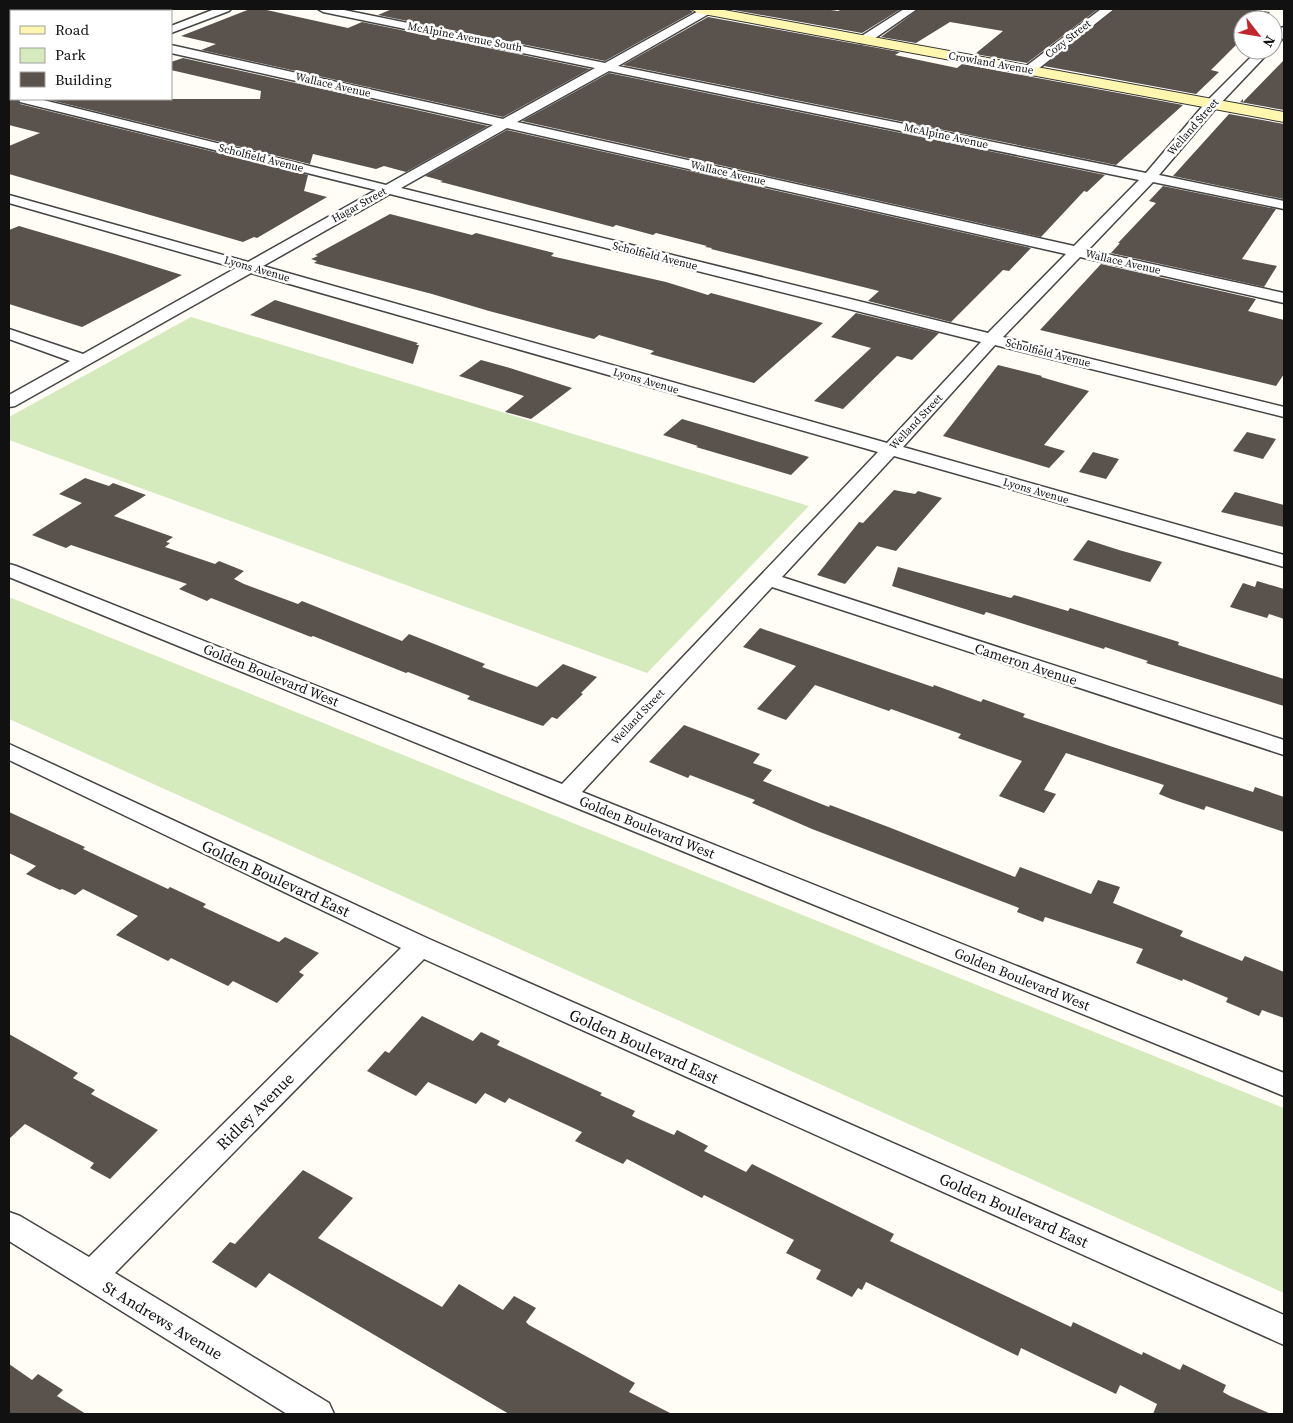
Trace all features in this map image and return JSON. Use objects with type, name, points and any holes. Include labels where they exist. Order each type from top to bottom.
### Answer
[{"type":"main road","name":"Crowland Avenue","points":[[705,9],[1284,117]]},
{"type":"street","points":[[172,30],[225,9]]},
{"type":"street","name":"McAlpine Avenue South","points":[[323,9],[607,66]]},
{"type":"street","name":"Hagar Street","points":[[9,402],[505,124],[705,9]]},
{"type":"street","points":[[864,40],[911,9]]},
{"type":"street","name":"Cozy Street","points":[[1029,70],[1108,9]]},
{"type":"street","name":"Wallace Avenue","points":[[172,49],[1284,298]]},
{"type":"street","name":"Welland Street","points":[[566,794],[992,339],[1149,178],[1212,104],[1255,60]]},
{"type":"street","name":"McAlpine Avenue","points":[[607,66],[1284,205]]},
{"type":"street","name":"Scholfield Avenue","points":[[29,100],[1284,412]]},
{"type":"street","name":"Lyons Avenue","points":[[9,199],[1284,561]]},
{"type":"street","points":[[9,334],[84,360]]},
{"type":"street","name":"Golden Boulevard West","points":[[9,570],[1284,1084]]},
{"type":"street","name":"Cameron Avenue","points":[[768,579],[1284,748]]},
{"type":"street","name":"Golden Boulevard East","points":[[9,751],[420,946],[1284,1330]]},
{"type":"street","name":"Ridley Avenue","points":[[91,1276],[420,946]]},
{"type":"street","name":"St Andrews Avenue","points":[[9,1225],[317,1414]]},
{"type":"green space","points":[[191,317],[809,506],[647,673],[9,440],[9,417]]},
{"type":"green space","points":[[9,597],[1284,1108],[1284,1293],[9,719]]},
{"type":"building","points":[[250,9],[262,9],[348,28],[362,22],[590,69],[503,117],[201,50],[216,44],[181,36]]},
{"type":"building","points":[[392,9],[689,9],[693,12],[605,61],[378,15]]},
{"type":"building","points":[[728,9],[824,9],[838,11],[842,9],[901,9],[862,33]]},
{"type":"building","points":[[919,9],[1098,9],[1027,63],[975,54],[1003,31],[950,22],[916,43],[881,37]]},
{"type":"building","points":[[1116,9],[1256,10],[1233,10],[1233,48],[1211,70],[1219,72],[1196,94],[1044,66]]},
{"type":"building","points":[[708,17],[900,52],[895,55],[957,68],[962,64],[1183,105],[1116,165],[623,65]]},
{"type":"building","points":[[183,58],[488,126],[406,172],[384,166],[376,169],[313,154],[310,164],[50,100],[260,99],[261,91],[172,70],[172,62]]},
{"type":"building","points":[[1284,60],[1284,110],[1240,102],[1243,99],[1243,102]]},
{"type":"building","points":[[609,73],[1105,175],[1087,192],[1084,191],[1041,237],[522,121]]},
{"type":"building","points":[[9,99],[18,100],[20,104],[308,175],[304,191],[327,197],[257,238],[254,237],[243,242],[9,174],[9,146],[40,133],[9,125]]},
{"type":"building","points":[[1229,114],[1284,124],[1283,199],[1173,176]]},
{"type":"building","points":[[507,130],[1031,248],[1009,271],[1003,270],[951,322],[868,301],[879,291],[711,249],[705,247],[707,246],[656,233],[653,235],[616,225],[613,227],[440,182],[443,181],[425,176]]},
{"type":"building","points":[[1163,186],[1276,209],[1242,259],[1277,266],[1264,287],[1111,253],[1156,203],[1149,201]]},
{"type":"building","points":[[390,214],[472,235],[476,233],[554,253],[551,256],[666,282],[708,295],[711,293],[823,323],[754,383],[650,354],[654,351],[599,335],[594,339],[314,263],[317,261],[311,259]]},
{"type":"building","points":[[19,226],[182,275],[82,327],[9,304],[9,230]]},
{"type":"building","points":[[1101,264],[1256,299],[1248,311],[1284,320],[1284,374],[1276,386],[1040,330]]},
{"type":"building","points":[[275,300],[418,343],[413,364],[250,315]]},
{"type":"building","points":[[856,313],[939,333],[912,360],[897,356],[843,409],[814,401],[871,348],[831,337]]},
{"type":"building","points":[[481,360],[572,388],[531,419],[505,412],[524,396],[459,376]]},
{"type":"building","points":[[998,365],[1042,376],[1089,391],[1044,445],[1065,451],[1049,468],[943,436]]},
{"type":"building","points":[[682,419],[809,457],[791,475],[696,447],[698,446],[663,435]]},
{"type":"building","points":[[1247,432],[1276,439],[1263,459],[1233,451]]},
{"type":"building","points":[[1093,452],[1119,459],[1106,479],[1079,472]]},
{"type":"building","points":[[85,478],[109,486],[113,483],[146,495],[114,516],[173,537],[166,542],[170,543],[165,547],[215,564],[219,561],[244,571],[234,579],[244,584],[298,604],[302,601],[402,641],[409,634],[485,664],[482,667],[537,687],[563,664],[597,677],[581,693],[583,694],[557,719],[552,717],[543,726],[467,699],[470,696],[313,636],[311,637],[211,598],[207,601],[179,589],[187,584],[71,545],[66,548],[32,535],[82,503],[59,494]]},
{"type":"building","points":[[894,490],[915,494],[918,491],[942,498],[896,551],[877,546],[845,584],[817,575],[859,522],[863,523]]},
{"type":"building","points":[[1235,492],[1284,505],[1284,527],[1221,512]]},
{"type":"building","points":[[1088,540],[1162,562],[1150,582],[1073,560]]},
{"type":"building","points":[[898,567],[1011,598],[1014,595],[1068,611],[1070,608],[1179,642],[1178,645],[1284,679],[1284,706],[1146,663],[1148,661],[1105,647],[1104,649],[986,612],[984,615],[892,586]]},
{"type":"building","points":[[1257,581],[1284,589],[1284,619],[1269,614],[1267,618],[1230,607],[1243,583],[1255,587]]},
{"type":"building","points":[[760,628],[933,687],[934,685],[981,702],[983,699],[1025,714],[1023,717],[1113,747],[1253,792],[1255,787],[1284,797],[1284,832],[1206,806],[1204,810],[1171,799],[1159,794],[1164,785],[1066,753],[1044,790],[1056,794],[1044,813],[999,796],[1022,761],[958,738],[961,734],[815,685],[786,720],[757,709],[796,666],[743,647]]},
{"type":"building","points":[[684,725],[760,754],[753,763],[772,770],[763,781],[829,807],[830,805],[891,828],[1015,877],[1020,867],[1091,894],[1098,880],[1120,887],[1113,903],[1183,931],[1180,936],[1242,961],[1245,956],[1284,972],[1284,1018],[1262,1010],[1259,1016],[1226,1002],[1228,998],[1183,979],[1182,981],[1136,963],[1143,949],[1045,917],[1043,922],[1017,912],[1019,908],[812,829],[752,803],[755,800],[690,775],[688,778],[649,762]]},
{"type":"building","points":[[9,812],[85,847],[83,849],[168,889],[170,887],[206,904],[203,907],[279,942],[285,937],[319,953],[299,972],[304,975],[277,1003],[233,981],[228,986],[171,958],[168,961],[116,935],[138,916],[83,889],[75,895],[26,874],[36,866],[9,853]]},
{"type":"building","points":[[422,1016],[473,1041],[481,1032],[500,1041],[497,1045],[602,1093],[600,1095],[635,1111],[632,1116],[674,1135],[677,1130],[708,1146],[704,1151],[746,1172],[752,1164],[894,1234],[890,1241],[1071,1327],[1073,1322],[1142,1355],[1143,1352],[1180,1370],[1183,1364],[1226,1385],[1223,1392],[1230,1396],[1271,1414],[1153,1414],[1157,1404],[1120,1385],[1116,1394],[1021,1348],[1018,1356],[866,1282],[862,1290],[858,1288],[852,1297],[816,1279],[821,1270],[786,1253],[794,1240],[704,1195],[702,1198],[627,1159],[623,1164],[575,1141],[582,1132],[509,1098],[505,1103],[485,1093],[476,1104],[428,1082],[416,1096],[367,1071],[385,1051],[389,1053]]},
{"type":"building","points":[[9,1034],[78,1073],[73,1078],[95,1090],[91,1094],[158,1130],[110,1179],[90,1168],[94,1163],[25,1124],[9,1139]]},
{"type":"building","points":[[303,1170],[353,1198],[318,1238],[442,1307],[459,1284],[503,1310],[514,1296],[536,1308],[526,1322],[529,1325],[635,1383],[629,1392],[672,1414],[509,1414],[269,1273],[256,1288],[212,1262],[230,1242],[235,1244]]},
{"type":"building","points":[[9,1364],[32,1380],[38,1374],[63,1390],[57,1396],[86,1414],[9,1414]]}]
